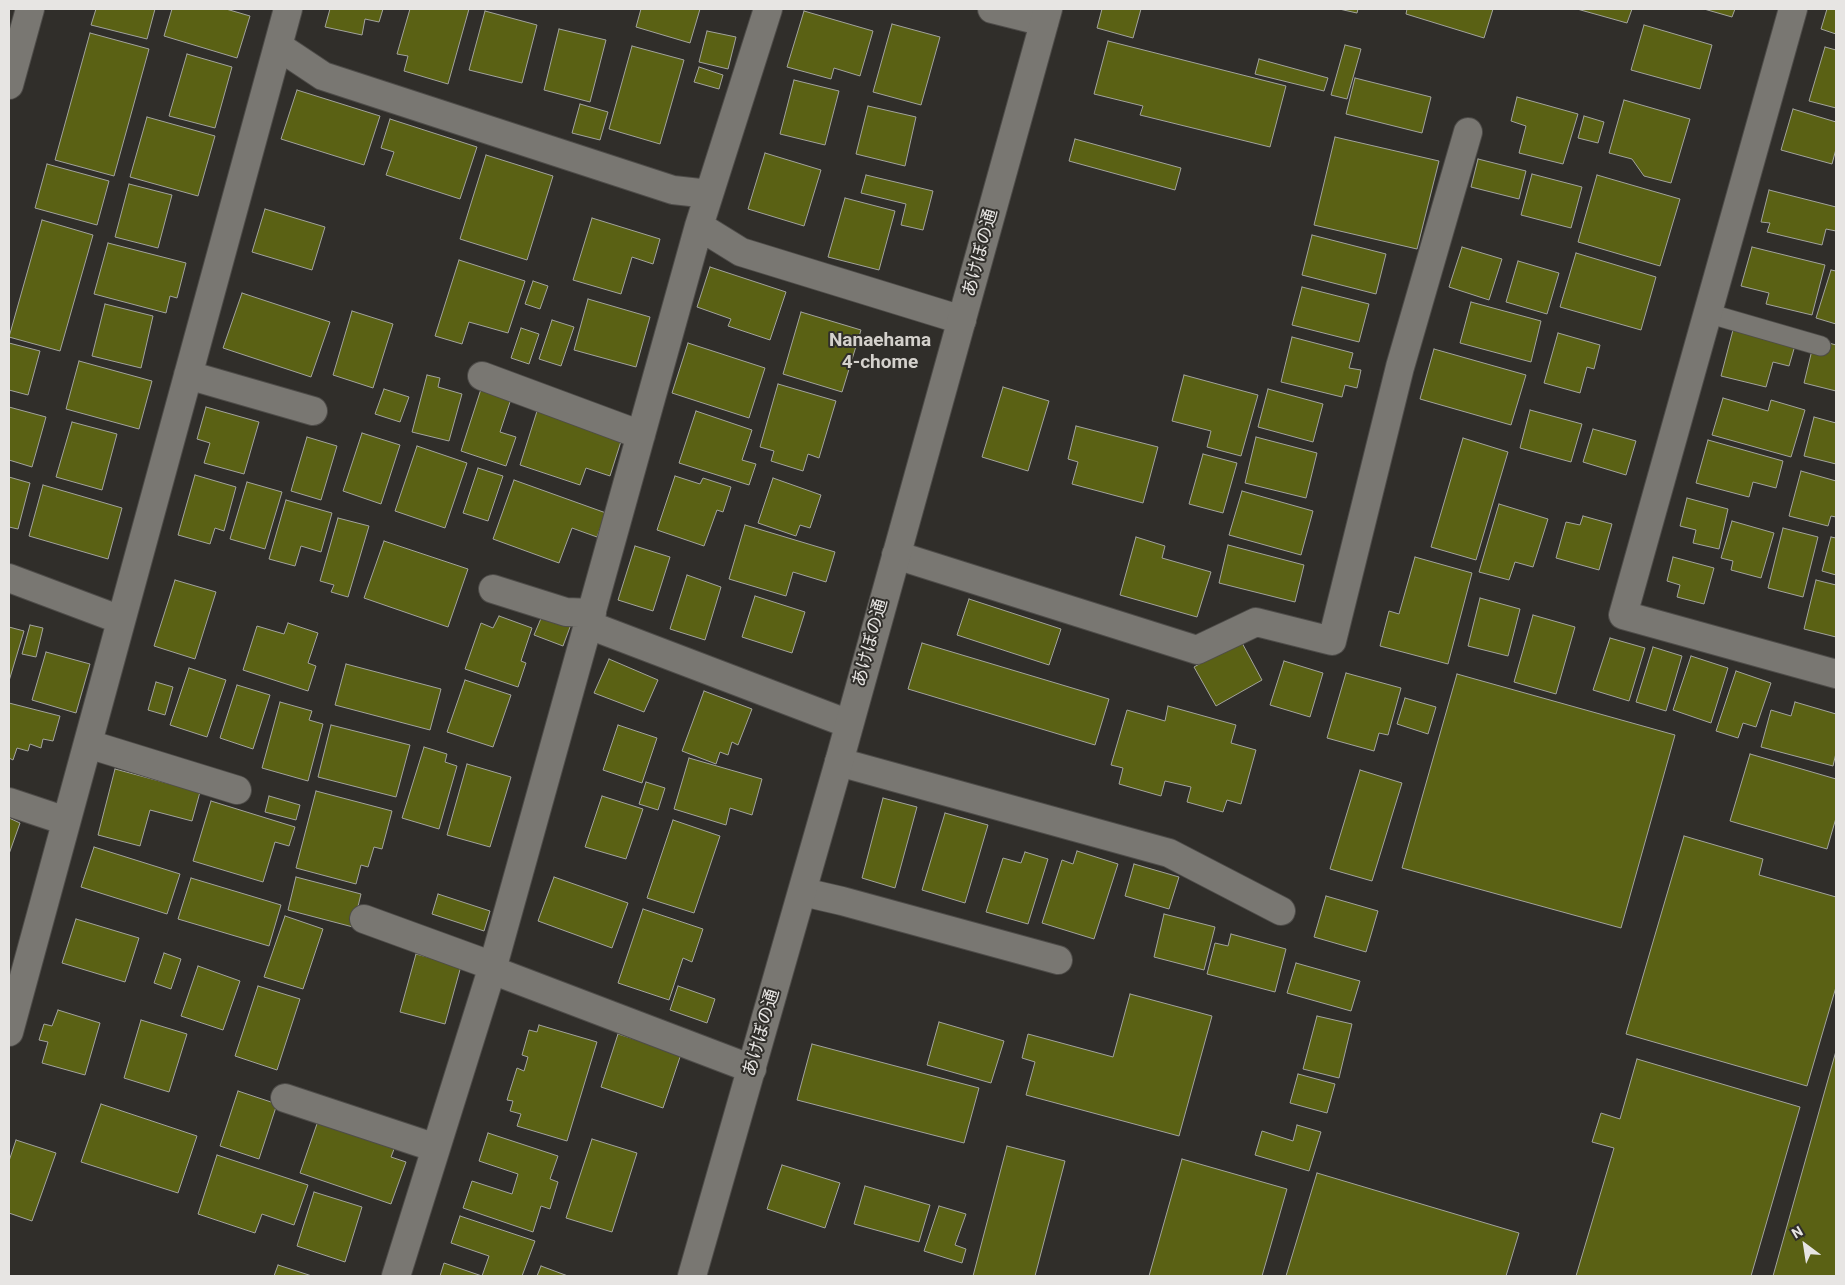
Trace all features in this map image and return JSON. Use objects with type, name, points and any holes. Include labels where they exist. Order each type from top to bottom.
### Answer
[{"type":"street","points":[[9,85],[30,9]]},
{"type":"street","points":[[9,1032],[13,997],[88,744],[288,9]]},
{"type":"street","points":[[396,1276],[492,968],[591,619],[699,226],[768,9]]},
{"type":"street","points":[[992,9],[1046,16]]},
{"type":"street","points":[[1793,9],[1623,615],[1836,674]]},
{"type":"street","name":"あけぼの通","points":[[692,1276],[803,892],[1046,16]]},
{"type":"street","points":[[278,46],[323,76],[673,190],[709,194]]},
{"type":"street","points":[[896,555],[1197,650],[1256,622],[1332,641],[1400,367],[1468,132]]},
{"type":"street","points":[[699,226],[741,252],[962,320]]},
{"type":"street","points":[[188,375],[313,411]]},
{"type":"street","points":[[482,376],[641,435]]},
{"type":"street","points":[[9,578],[121,620]]},
{"type":"street","points":[[493,589],[591,619],[849,724]]},
{"type":"street","points":[[88,744],[238,790]]},
{"type":"street","points":[[839,762],[1169,853],[1281,911]]},
{"type":"street","points":[[9,802],[66,821]]},
{"type":"street","points":[[803,892],[1058,960]]},
{"type":"street","points":[[364,919],[752,1069]]},
{"type":"street","points":[[285,1098],[436,1148]]},
{"type":"lane","points":[[1708,313],[1821,346]]},
{"type":"building","points":[[96,9],[155,9],[147,39],[91,25]]},
{"type":"building","points":[[172,9],[226,9],[250,16],[237,58],[164,36]]},
{"type":"building","points":[[330,9],[383,9],[379,22],[365,19],[362,35],[325,27]]},
{"type":"building","points":[[410,9],[469,9],[448,84],[404,71],[408,56],[397,54]]},
{"type":"building","points":[[641,9],[700,9],[690,43],[636,27]]},
{"type":"building","points":[[1102,9],[1141,9],[1133,38],[1097,28]]},
{"type":"building","points":[[1339,9],[1358,9],[1357,13]]},
{"type":"building","points":[[1407,9],[1493,9],[1484,38],[1406,14]]},
{"type":"building","points":[[1577,9],[1632,9],[1627,23]]},
{"type":"building","points":[[1704,9],[1735,9],[1732,17]]},
{"type":"building","points":[[1827,9],[1836,9],[1836,34],[1821,29]]},
{"type":"building","points":[[485,11],[537,25],[522,83],[469,70]]},
{"type":"building","points":[[804,11],[873,31],[860,76],[834,68],[831,79],[787,67]]},
{"type":"building","points":[[892,24],[940,37],[921,105],[873,92]]},
{"type":"building","points":[[1644,25],[1712,45],[1700,89],[1631,70]]},
{"type":"building","points":[[559,29],[606,40],[590,102],[544,90]]},
{"type":"building","points":[[707,31],[736,37],[728,69],[699,62]]},
{"type":"building","points":[[90,33],[149,49],[114,176],[55,160]]},
{"type":"building","points":[[1108,41],[1286,86],[1270,147],[1140,115],[1143,106],[1094,94]]},
{"type":"building","points":[[1345,45],[1361,49],[1347,99],[1331,95]]},
{"type":"building","points":[[632,46],[684,60],[660,144],[609,129]]},
{"type":"building","points":[[1825,47],[1836,50],[1836,108],[1809,101]]},
{"type":"building","points":[[187,54],[232,67],[215,128],[169,116]]},
{"type":"building","points":[[1259,59],[1328,78],[1324,91],[1255,74]]},
{"type":"building","points":[[699,67],[723,75],[719,89],[694,82]]},
{"type":"building","points":[[1355,78],[1431,97],[1422,133],[1346,114]]},
{"type":"building","points":[[794,80],[839,91],[825,145],[780,134]]},
{"type":"building","points":[[297,90],[380,116],[364,165],[281,139]]},
{"type":"building","points":[[1517,97],[1578,114],[1563,164],[1519,153],[1526,126],[1511,121]]},
{"type":"building","points":[[1624,100],[1690,119],[1671,183],[1644,176],[1632,159],[1609,153]]},
{"type":"building","points":[[580,104],[608,112],[600,140],[572,133]]},
{"type":"building","points":[[868,106],[916,117],[905,166],[856,154]]},
{"type":"building","points":[[1793,109],[1836,122],[1836,149],[1832,164],[1781,150]]},
{"type":"building","points":[[1584,116],[1604,122],[1598,143],[1578,138]]},
{"type":"building","points":[[147,117],[215,136],[198,196],[130,177]]},
{"type":"building","points":[[390,119],[477,147],[460,199],[386,175],[394,152],[381,148]]},
{"type":"building","points":[[1335,137],[1439,161],[1417,249],[1314,225]]},
{"type":"building","points":[[1075,139],[1181,168],[1175,190],[1069,161]]},
{"type":"building","points":[[765,153],[821,170],[804,226],[748,209]]},
{"type":"building","points":[[486,155],[553,176],[527,260],[460,239]]},
{"type":"building","points":[[1478,159],[1526,171],[1519,199],[1471,187]]},
{"type":"building","points":[[47,164],[109,181],[97,225],[35,208]]},
{"type":"building","points":[[1532,174],[1582,187],[1571,228],[1521,215]]},
{"type":"building","points":[[866,175],[933,191],[923,230],[901,225],[906,204],[861,193]]},
{"type":"building","points":[[1597,175],[1680,199],[1660,266],[1578,242]]},
{"type":"building","points":[[129,184],[172,195],[158,248],[115,237]]},
{"type":"building","points":[[1769,190],[1836,207],[1836,231],[1826,229],[1822,245],[1767,232],[1770,223],[1761,222]]},
{"type":"building","points":[[845,198],[895,211],[879,270],[828,257]]},
{"type":"building","points":[[265,209],[325,227],[312,270],[252,252]]},
{"type":"building","points":[[592,218],[660,239],[653,264],[632,257],[621,294],[573,280]]},
{"type":"building","points":[[42,220],[93,235],[60,351],[9,337]]},
{"type":"building","points":[[1312,235],[1386,254],[1376,294],[1302,275]]},
{"type":"building","points":[[108,243],[186,263],[177,298],[170,296],[166,313],[94,294]]},
{"type":"building","points":[[1462,247],[1502,259],[1489,300],[1449,287]]},
{"type":"building","points":[[1752,247],[1825,265],[1812,315],[1766,304],[1769,293],[1741,286]]},
{"type":"building","points":[[1576,253],[1656,277],[1641,330],[1560,307]]},
{"type":"building","points":[[459,260],[525,281],[508,333],[469,322],[462,344],[435,336]]},
{"type":"building","points":[[1518,261],[1559,273],[1547,314],[1506,302]]},
{"type":"building","points":[[710,267],[786,292],[770,340],[728,326],[731,319],[697,307]]},
{"type":"building","points":[[1831,270],[1836,271],[1836,324],[1816,318]]},
{"type":"building","points":[[533,281],[548,286],[540,309],[525,304]]},
{"type":"building","points":[[1302,287],[1369,304],[1359,342],[1292,325]]},
{"type":"building","points":[[242,293],[330,322],[311,377],[223,348]]},
{"type":"building","points":[[588,299],[650,317],[636,367],[574,350]]},
{"type":"building","points":[[1471,302],[1541,321],[1531,362],[1460,343]]},
{"type":"building","points":[[105,304],[153,316],[141,368],[92,356]]},
{"type":"building","points":[[352,311],[393,324],[373,388],[333,375]]},
{"type":"building","points":[[801,312],[861,330],[842,392],[783,374]]},
{"type":"building","points":[[552,320],[574,327],[561,366],[539,359]]},
{"type":"building","points":[[1734,326],[1796,342],[1789,366],[1773,362],[1766,387],[1721,376]]},
{"type":"building","points":[[521,328],[539,334],[529,364],[511,358]]},
{"type":"building","points":[[1558,333],[1600,345],[1594,369],[1587,367],[1580,393],[1544,383]]},
{"type":"building","points":[[1292,337],[1353,353],[1349,368],[1361,370],[1357,388],[1345,385],[1342,397],[1281,382]]},
{"type":"building","points":[[9,343],[40,351],[28,395],[9,390]]},
{"type":"building","points":[[688,343],[765,368],[749,418],[672,393]]},
{"type":"building","points":[[1829,343],[1836,345],[1836,391],[1804,383],[1812,350]]},
{"type":"building","points":[[1434,349],[1526,375],[1511,425],[1420,399]]},
{"type":"building","points":[[79,361],[152,381],[139,429],[66,409]]},
{"type":"building","points":[[427,375],[440,378],[438,387],[462,394],[449,441],[412,432]]},
{"type":"building","points":[[1184,375],[1258,395],[1241,456],[1207,447],[1211,431],[1172,421]]},
{"type":"building","points":[[778,384],[836,401],[819,458],[808,454],[803,471],[771,461],[774,451],[760,447]]},
{"type":"building","points":[[482,386],[512,396],[500,432],[516,437],[506,466],[461,451]]},
{"type":"building","points":[[1003,387],[1049,401],[1028,471],[982,457]]},
{"type":"building","points":[[384,389],[409,397],[400,422],[375,414]]},
{"type":"building","points":[[1268,389],[1323,404],[1313,442],[1258,427]]},
{"type":"building","points":[[1723,398],[1768,411],[1771,400],[1805,410],[1791,457],[1712,435]]},
{"type":"building","points":[[9,407],[46,417],[32,467],[9,460]]},
{"type":"building","points":[[206,407],[259,422],[244,474],[204,463],[210,443],[197,439]]},
{"type":"building","points":[[538,408],[623,435],[610,476],[586,468],[580,485],[520,465]]},
{"type":"building","points":[[1530,410],[1582,424],[1571,462],[1520,448]]},
{"type":"building","points":[[696,411],[752,430],[742,460],[756,464],[749,485],[679,463]]},
{"type":"building","points":[[1814,417],[1836,423],[1836,464],[1804,456]]},
{"type":"building","points":[[72,422],[117,434],[102,490],[56,477]]},
{"type":"building","points":[[1076,426],[1158,447],[1143,503],[1072,484],[1078,462],[1068,459]]},
{"type":"building","points":[[1593,429],[1636,441],[1626,475],[1583,462]]},
{"type":"building","points":[[362,433],[400,445],[381,504],[343,491]]},
{"type":"building","points":[[307,437],[337,446],[321,500],[291,491]]},
{"type":"building","points":[[1256,437],[1317,453],[1306,498],[1245,483]]},
{"type":"building","points":[[1463,438],[1508,452],[1476,560],[1431,547]]},
{"type":"building","points":[[1708,440],[1783,461],[1776,488],[1753,482],[1749,497],[1696,483]]},
{"type":"building","points":[[417,446],[467,463],[445,528],[395,511]]},
{"type":"building","points":[[1203,454],[1237,463],[1223,513],[1189,504]]},
{"type":"building","points":[[478,468],[503,476],[488,521],[463,513]]},
{"type":"building","points":[[1801,471],[1836,481],[1836,517],[1831,516],[1828,526],[1789,516]]},
{"type":"building","points":[[195,475],[236,487],[224,531],[215,528],[210,544],[178,535]]},
{"type":"building","points":[[675,476],[700,484],[703,478],[731,487],[723,512],[717,510],[704,546],[657,530]]},
{"type":"building","points":[[9,477],[30,483],[18,529],[9,527]]},
{"type":"building","points":[[773,478],[821,495],[810,528],[800,525],[796,536],[758,523]]},
{"type":"building","points":[[514,480],[606,513],[597,537],[572,528],[559,563],[493,539]]},
{"type":"building","points":[[247,482],[282,492],[265,549],[230,539]]},
{"type":"building","points":[[43,485],[122,508],[108,559],[29,536]]},
{"type":"building","points":[[1242,491],[1313,511],[1301,555],[1229,535]]},
{"type":"building","points":[[1687,498],[1728,509],[1719,549],[1693,543],[1696,530],[1680,526]]},
{"type":"building","points":[[286,500],[332,513],[321,552],[301,546],[295,566],[269,559]]},
{"type":"building","points":[[1499,504],[1548,519],[1533,567],[1515,562],[1509,580],[1479,572]]},
{"type":"building","points":[[1583,516],[1612,524],[1599,570],[1556,558],[1566,522],[1580,525]]},
{"type":"building","points":[[338,518],[369,526],[348,597],[331,592],[334,585],[320,581]]},
{"type":"building","points":[[1732,521],[1774,533],[1761,578],[1731,570],[1733,561],[1721,558]]},
{"type":"building","points":[[745,525],[835,552],[826,582],[793,572],[786,596],[729,579]]},
{"type":"building","points":[[1783,528],[1818,537],[1803,597],[1768,588]]},
{"type":"building","points":[[1136,537],[1165,546],[1162,558],[1211,572],[1197,617],[1120,595]]},
{"type":"building","points":[[1831,537],[1836,538],[1836,575],[1822,571]]},
{"type":"building","points":[[384,541],[468,569],[448,627],[364,598]]},
{"type":"building","points":[[1228,545],[1304,565],[1295,602],[1219,583]]},
{"type":"building","points":[[635,546],[670,557],[653,611],[618,600]]},
{"type":"building","points":[[1415,557],[1472,573],[1448,664],[1380,646],[1389,611],[1399,614]]},
{"type":"building","points":[[1673,557],[1714,568],[1704,604],[1677,597],[1680,585],[1667,581]]},
{"type":"building","points":[[687,575],[721,587],[705,640],[670,629]]},
{"type":"building","points":[[175,580],[216,592],[195,659],[154,646]]},
{"type":"building","points":[[1816,580],[1836,585],[1836,637],[1804,629]]},
{"type":"building","points":[[755,596],[805,612],[792,653],[742,637]]},
{"type":"building","points":[[1480,598],[1520,609],[1508,656],[1468,646]]},
{"type":"building","points":[[969,599],[1061,629],[1049,665],[957,635]]},
{"type":"building","points":[[1533,615],[1575,627],[1556,694],[1514,682]]},
{"type":"building","points":[[499,616],[532,628],[521,661],[526,663],[518,687],[465,669],[481,623],[493,628]]},
{"type":"building","points":[[542,616],[570,627],[563,646],[534,635]]},
{"type":"building","points":[[288,623],[318,633],[308,663],[316,666],[308,691],[243,670],[257,626],[284,634]]},
{"type":"building","points":[[30,625],[43,628],[36,657],[22,654]]},
{"type":"building","points":[[9,627],[24,631],[9,681]]},
{"type":"building","points":[[1610,638],[1645,648],[1629,701],[1593,690]]},
{"type":"building","points":[[1241,641],[1262,680],[1216,706],[1194,667]]},
{"type":"building","points":[[922,643],[1109,699],[1095,745],[908,689]]},
{"type":"building","points":[[1653,647],[1682,656],[1666,711],[1636,702]]},
{"type":"building","points":[[46,652],[90,664],[76,713],[32,700]]},
{"type":"building","points":[[1691,656],[1728,668],[1711,723],[1673,710]]},
{"type":"building","points":[[609,659],[658,680],[644,712],[594,693]]},
{"type":"building","points":[[1284,661],[1323,673],[1310,717],[1270,705]]},
{"type":"building","points":[[346,664],[441,689],[430,730],[335,705]]},
{"type":"building","points":[[189,668],[226,680],[207,737],[170,725]]},
{"type":"building","points":[[1736,671],[1771,683],[1756,727],[1743,723],[1738,738],[1716,731]]},
{"type":"building","points":[[1346,673],[1401,688],[1388,735],[1379,733],[1374,751],[1327,738]]},
{"type":"building","points":[[1457,674],[1675,735],[1621,928],[1402,868]]},
{"type":"building","points":[[465,680],[511,695],[493,747],[447,732]]},
{"type":"building","points":[[156,682],[173,687],[165,715],[148,710]]},
{"type":"building","points":[[237,685],[270,695],[253,749],[220,738]]},
{"type":"building","points":[[704,691],[752,709],[738,745],[732,742],[728,755],[720,752],[716,764],[682,751]]},
{"type":"building","points":[[1405,698],[1436,707],[1428,734],[1397,724]]},
{"type":"building","points":[[280,702],[312,711],[309,720],[323,724],[308,781],[262,768]]},
{"type":"building","points":[[1795,702],[1836,714],[1836,753],[1833,766],[1761,747],[1771,710],[1791,716]]},
{"type":"building","points":[[9,703],[60,716],[53,741],[43,739],[41,748],[30,744],[28,751],[17,748],[13,760],[9,758]]},
{"type":"building","points":[[1168,706],[1236,725],[1231,743],[1256,750],[1241,804],[1227,800],[1223,812],[1187,802],[1191,787],[1165,781],[1161,796],[1119,784],[1123,768],[1111,765],[1127,710],[1165,721]]},
{"type":"building","points":[[331,725],[410,745],[396,797],[318,777]]},
{"type":"building","points":[[618,725],[657,738],[642,783],[603,770]]},
{"type":"building","points":[[424,747],[447,754],[445,762],[457,766],[439,829],[402,818]]},
{"type":"building","points":[[1750,754],[1836,779],[1836,818],[1827,849],[1730,821]]},
{"type":"building","points":[[689,758],[762,779],[752,815],[730,808],[726,825],[674,809]]},
{"type":"building","points":[[467,764],[511,777],[490,847],[447,835]]},
{"type":"building","points":[[115,769],[200,792],[192,821],[150,810],[140,846],[98,835]]},
{"type":"building","points":[[1360,770],[1402,783],[1372,881],[1330,869]]},
{"type":"building","points":[[646,782],[665,788],[658,810],[639,804]]},
{"type":"building","points":[[316,791],[392,811],[382,849],[374,847],[368,867],[361,865],[356,884],[296,868]]},
{"type":"building","points":[[269,796],[300,805],[296,820],[265,812]]},
{"type":"building","points":[[602,796],[643,809],[626,859],[585,847]]},
{"type":"building","points":[[883,798],[917,807],[895,888],[862,878]]},
{"type":"building","points":[[211,801],[295,827],[289,846],[275,842],[263,882],[193,861]]},
{"type":"building","points":[[945,813],[988,825],[965,903],[922,890]]},
{"type":"building","points":[[9,818],[20,823],[9,854]]},
{"type":"building","points":[[673,820],[720,836],[694,913],[647,898]]},
{"type":"building","points":[[1684,836],[1763,859],[1759,875],[1836,897],[1836,987],[1807,1086],[1626,1034]]},
{"type":"building","points":[[94,847],[180,874],[167,914],[81,887]]},
{"type":"building","points":[[1077,851],[1118,864],[1094,939],[1042,923],[1062,860],[1073,864]]},
{"type":"building","points":[[1025,852],[1048,859],[1028,924],[986,912],[1003,858],[1021,863]]},
{"type":"building","points":[[1134,864],[1179,877],[1169,909],[1125,896]]},
{"type":"building","points":[[296,877],[361,894],[353,927],[288,910]]},
{"type":"building","points":[[554,877],[628,903],[612,948],[538,921]]},
{"type":"building","points":[[191,878],[281,905],[269,946],[178,919]]},
{"type":"building","points":[[438,894],[490,911],[484,931],[432,914]]},
{"type":"building","points":[[1326,896],[1378,911],[1366,952],[1314,937]]},
{"type":"building","points":[[643,909],[703,929],[692,962],[683,958],[669,1000],[618,983]]},
{"type":"building","points":[[1164,914],[1215,927],[1204,970],[1154,957]]},
{"type":"building","points":[[285,916],[323,929],[303,989],[264,977]]},
{"type":"building","points":[[76,919],[139,938],[125,982],[62,963]]},
{"type":"building","points":[[1231,934],[1286,949],[1275,992],[1207,974],[1215,943],[1228,946]]},
{"type":"building","points":[[164,953],[181,959],[171,989],[154,983]]},
{"type":"building","points":[[416,954],[461,966],[445,1024],[400,1012]]},
{"type":"building","points":[[1296,963],[1360,981],[1351,1011],[1287,993]]},
{"type":"building","points":[[198,966],[240,981],[223,1030],[181,1016]]},
{"type":"building","points":[[258,986],[300,999],[277,1070],[235,1056]]},
{"type":"building","points":[[678,986],[715,999],[707,1023],[670,1010]]},
{"type":"building","points":[[1130,994],[1212,1016],[1179,1136],[1026,1095],[1035,1062],[1022,1058],[1028,1034],[1113,1057]]},
{"type":"building","points":[[58,1010],[100,1023],[85,1075],[42,1063],[48,1042],[39,1040],[44,1024],[52,1026]]},
{"type":"building","points":[[1317,1016],[1352,1024],[1339,1078],[1303,1069]]},
{"type":"building","points":[[141,1020],[187,1034],[169,1092],[124,1078]]},
{"type":"building","points":[[939,1022],[1004,1041],[991,1083],[927,1065]]},
{"type":"building","points":[[539,1025],[597,1042],[567,1141],[517,1126],[521,1114],[510,1111],[513,1101],[507,1100],[517,1068],[524,1071],[528,1057],[522,1055],[529,1030],[537,1032]]},
{"type":"building","points":[[618,1034],[681,1054],[663,1108],[601,1087]]},
{"type":"building","points":[[812,1044],[979,1088],[964,1143],[797,1100]]},
{"type":"building","points":[[1836,1051],[1836,1276],[1773,1276]]},
{"type":"building","points":[[1637,1059],[1800,1107],[1751,1276],[1576,1276],[1614,1148],[1592,1142],[1601,1113],[1620,1119]]},
{"type":"building","points":[[1298,1074],[1335,1084],[1327,1113],[1290,1103]]},
{"type":"building","points":[[238,1091],[277,1104],[259,1159],[220,1146]]},
{"type":"building","points":[[101,1104],[197,1136],[178,1193],[81,1162]]},
{"type":"building","points":[[319,1118],[396,1144],[391,1157],[406,1162],[391,1204],[300,1173]]},
{"type":"building","points":[[1297,1125],[1321,1132],[1309,1171],[1255,1155],[1262,1131],[1293,1141]]},
{"type":"building","points":[[488,1133],[558,1156],[550,1179],[558,1182],[550,1209],[541,1206],[533,1232],[463,1208],[472,1181],[512,1194],[518,1174],[479,1161]]},
{"type":"building","points":[[592,1139],[637,1153],[612,1232],[566,1218]]},
{"type":"building","points":[[16,1140],[56,1153],[32,1221],[9,1213],[9,1161]]},
{"type":"building","points":[[1007,1146],[1065,1161],[1035,1276],[973,1276]]},
{"type":"building","points":[[217,1155],[308,1185],[294,1225],[262,1214],[255,1233],[198,1214]]},
{"type":"building","points":[[1182,1159],[1287,1189],[1262,1276],[1149,1276]]},
{"type":"building","points":[[782,1165],[840,1183],[825,1228],[767,1209]]},
{"type":"building","points":[[1317,1173],[1519,1233],[1506,1276],[1286,1276]]},
{"type":"building","points":[[865,1186],[930,1205],[919,1242],[854,1224]]},
{"type":"building","points":[[314,1192],[362,1207],[345,1262],[297,1246]]},
{"type":"building","points":[[939,1206],[966,1214],[955,1245],[966,1249],[962,1263],[924,1251]]},
{"type":"building","points":[[460,1216],[535,1241],[522,1276],[482,1276],[489,1256],[451,1243]]},
{"type":"building","points":[[444,1263],[482,1276],[440,1276]]},
{"type":"building","points":[[278,1265],[312,1276],[274,1276]]},
{"type":"building","points":[[541,1266],[568,1276],[537,1276]]},
{"type":"district","name":"Nanaehama 4-chome","points":[[880,352]]}]
